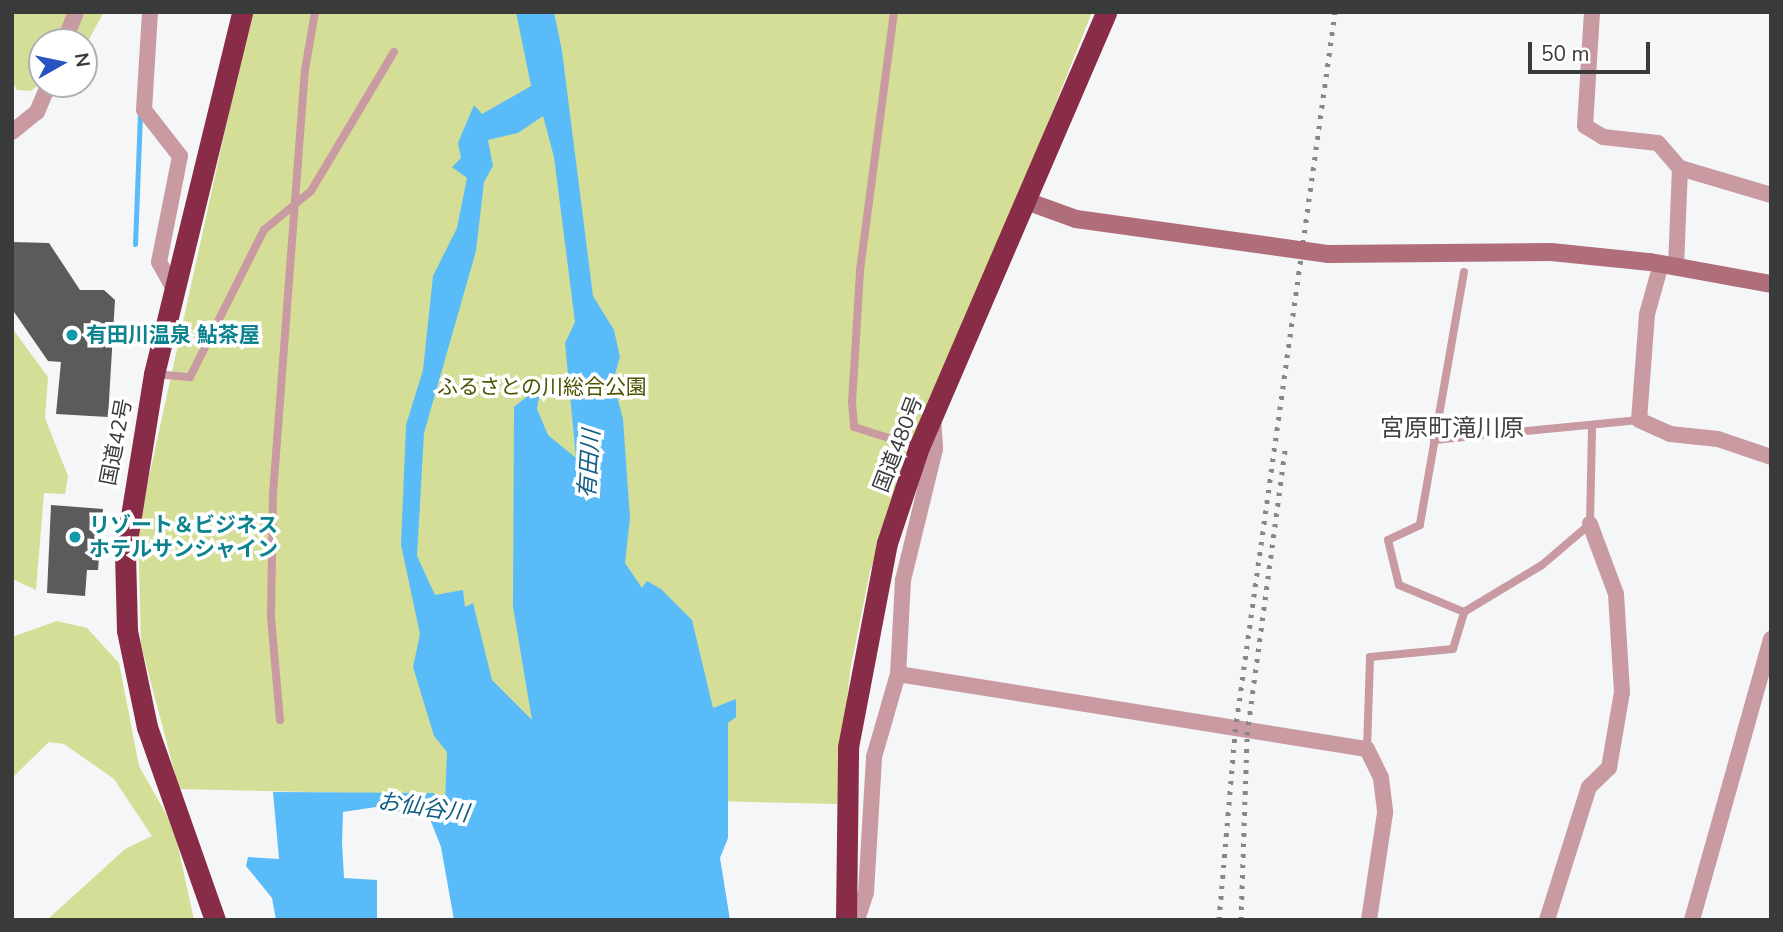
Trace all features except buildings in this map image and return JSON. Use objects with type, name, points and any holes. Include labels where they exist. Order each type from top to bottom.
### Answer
[{"type":"highway","name":"国道42号","points":[[215,920],[155,757],[127,631],[126,530],[173,288],[242,12]]},
{"type":"highway","name":"国道480号","points":[[846,920],[845,800],[858,672],[887,543],[919,447],[1028,202],[1105,12]]},
{"type":"street","points":[[150,12],[144,110],[180,156],[159,262],[173,288]]},
{"type":"street","points":[[1592,12],[1585,126],[1603,137],[1658,143],[1680,167],[1771,195]]},
{"type":"street","points":[[12,132],[37,112],[43,98]]},
{"type":"street","points":[[1680,167],[1663,264],[1647,314],[1639,420],[1671,434],[1718,439],[1771,457]]},
{"type":"street","points":[[1028,202],[1076,219],[1328,254],[1551,252],[1663,264],[1771,284]]},
{"type":"street","points":[[857,920],[866,892],[874,757],[898,674],[903,580],[935,449],[933,418]]},
{"type":"street","points":[[1547,920],[1589,787],[1609,768],[1622,692],[1616,594],[1590,524]]},
{"type":"street","points":[[1692,920],[1771,639]]},
{"type":"street","points":[[898,674],[1367,749],[1381,778],[1385,813],[1369,920]]},
{"type":"lane","points":[[280,720],[271,541],[296,206],[315,12]]},
{"type":"lane","points":[[894,12],[860,272],[852,402],[854,427],[919,447]]},
{"type":"lane","points":[[155,374],[190,377],[264,230],[296,206],[324,173],[394,52]]},
{"type":"lane","points":[[1464,272],[1420,525],[1388,540],[1399,585],[1464,612]]},
{"type":"lane","points":[[1434,440],[1592,429],[1639,420]]},
{"type":"lane","points":[[1367,749],[1370,657],[1453,649],[1464,612],[1542,565],[1590,524],[1592,429]]},
{"type":"green space","points":[[12,12],[104,12],[95,28],[28,28],[28,91],[17,90],[12,81]]},
{"type":"green space","name":"ふるさとの川総合公園","points":[[251,12],[1092,12],[870,571],[850,671],[837,804],[179,789],[141,645],[138,527]]},
{"type":"green space","points":[[12,328],[48,377],[45,418],[68,476],[65,494],[44,493],[36,590],[12,579]]},
{"type":"green space","points":[[57,621],[87,628],[119,663],[139,766],[174,828],[194,920],[47,920],[125,849],[152,836],[114,779],[64,744],[49,742],[12,778],[12,637]]},
{"type":"water","points":[[516,12],[554,12],[562,51],[593,296],[614,330],[620,357],[613,381],[623,419],[630,518],[625,563],[642,588],[647,581],[661,589],[692,620],[713,708],[736,699],[736,717],[728,723],[728,838],[720,858],[730,920],[454,920],[441,847],[430,819],[376,807],[343,812],[342,843],[344,878],[377,880],[377,920],[276,920],[272,898],[246,866],[248,857],[279,859],[273,792],[433,793],[445,801],[447,752],[434,736],[413,667],[420,634],[401,545],[406,425],[423,370],[433,276],[457,228],[467,178],[452,167],[461,158],[458,143],[474,105],[482,114],[531,86]],"holes":[[[543,116],[554,157],[575,322],[565,343],[576,458],[548,435],[537,409],[541,385],[514,407],[513,607],[532,720],[492,680],[473,603],[465,607],[463,590],[435,595],[417,556],[424,433],[476,251],[484,182],[493,166],[488,140],[518,133]]]},
{"type":"waterway","points":[[135,244],[140,111]]},
{"type":"railway","points":[[1219,920],[1235,732],[1335,12]]},
{"type":"railway","points":[[1241,920],[1247,735],[1285,450]]},
{"type":"place","name":"有田川温泉 鮎茶屋","points":[[72,335]]},
{"type":"place","name":"リゾート＆ビジネス ホテルサンシャイン","points":[[75,537]]},
{"type":"district","name":"宮原町滝川原","points":[[1452,429]]},
{"type":"water label","name":"有田川","points":[[590,464]]},
{"type":"water label","name":"お仙谷川","points":[[423,808]]}]
